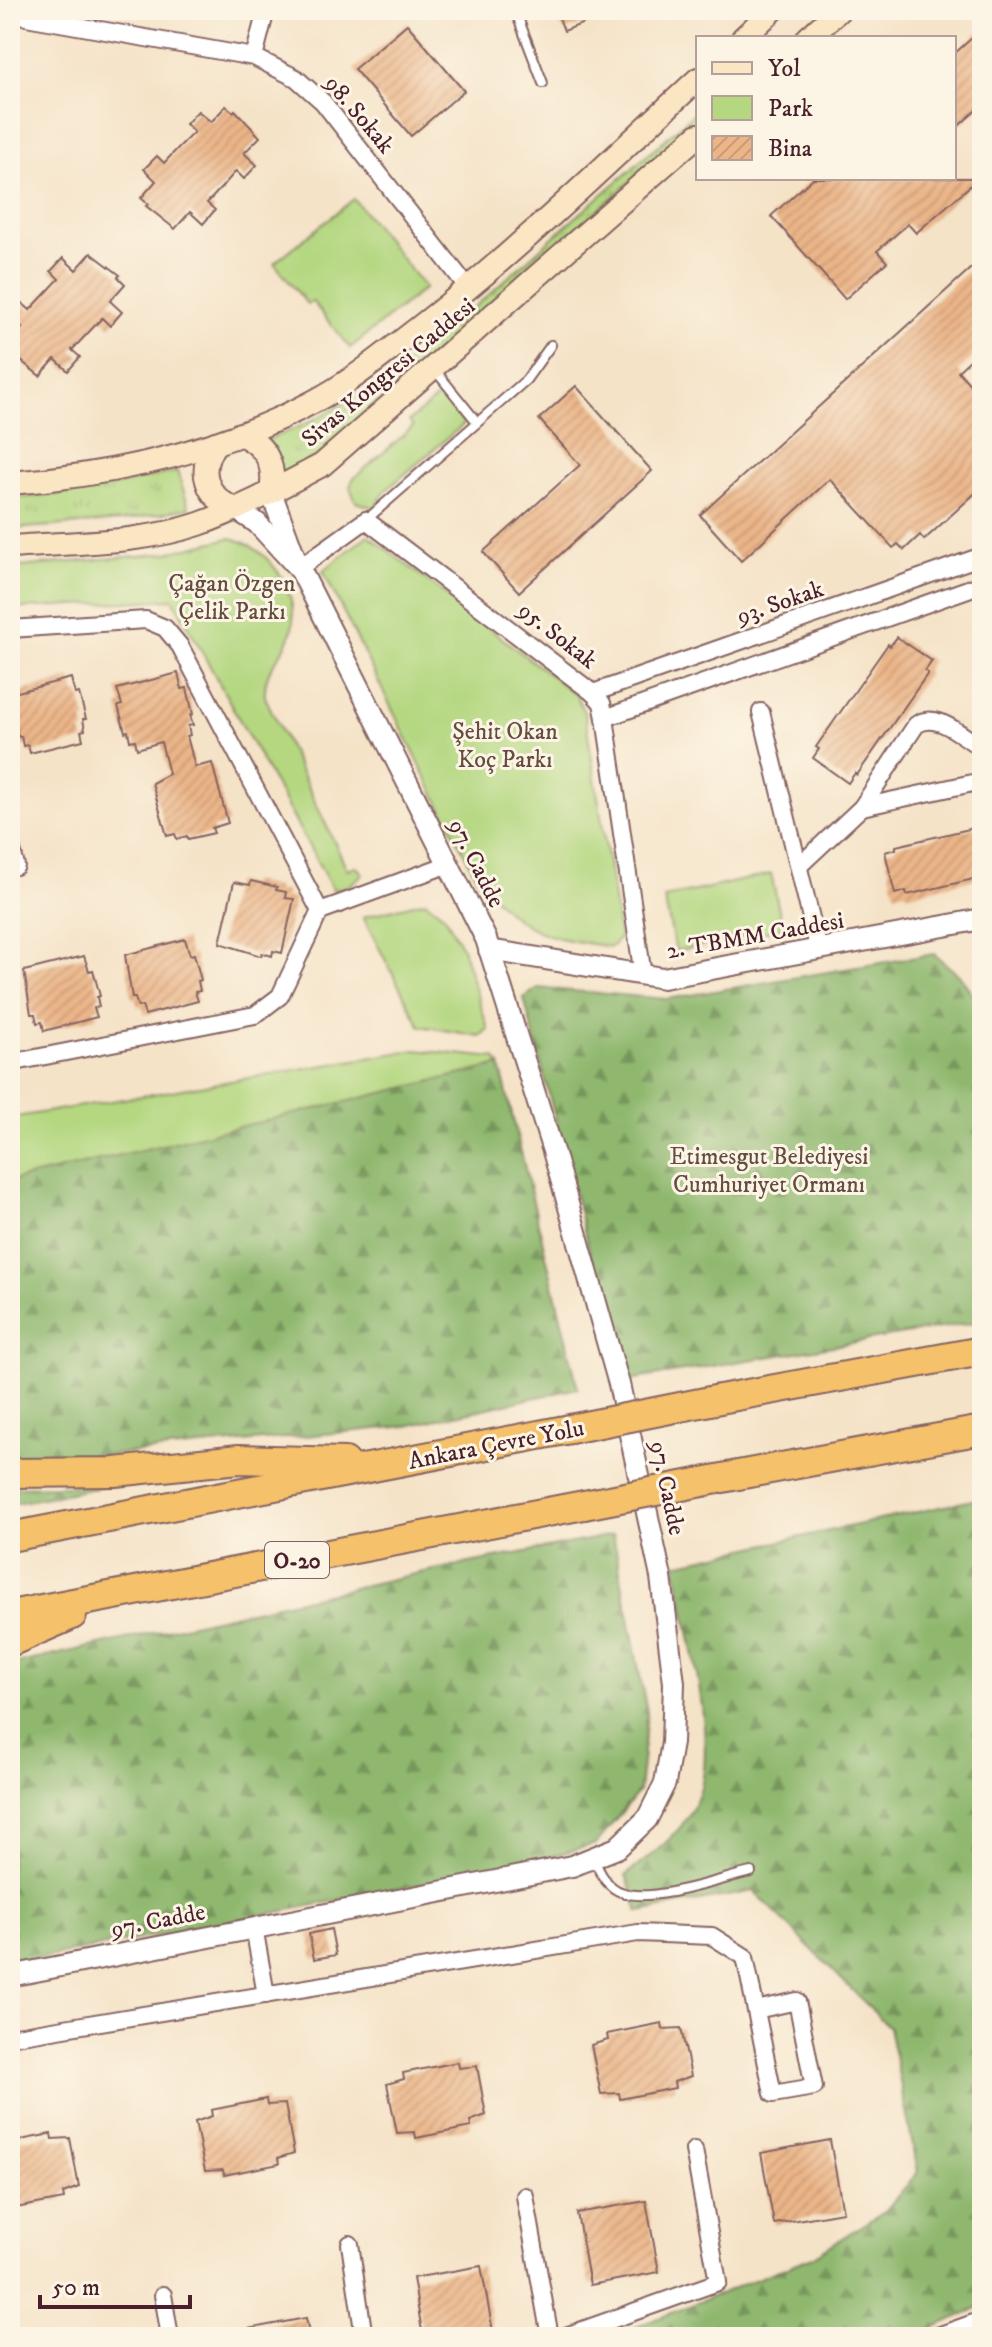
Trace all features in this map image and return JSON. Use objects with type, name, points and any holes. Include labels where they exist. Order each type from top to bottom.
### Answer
[{"type":"highway","name":"Ankara Çevre Yolu","points":[[10,1537],[982,1351]]},
{"type":"highway","name":"O-20","points":[[10,1615],[982,1430]]},
{"type":"highway","points":[[10,1473],[115,1472],[239,1459],[397,1464]]},
{"type":"highway","points":[[10,1642],[120,1594]]},
{"type":"main road","points":[[745,36],[773,10]]},
{"type":"main road","points":[[810,36],[839,10]]},
{"type":"main road","name":"Sivas Kongresi Caddesi","points":[[240,434],[327,394],[469,289],[696,81]]},
{"type":"main road","name":"Sivas Kongresi Caddesi","points":[[10,547],[164,532],[236,509],[322,465],[696,137]]},
{"type":"main road","points":[[10,483],[119,471],[240,434],[257,443],[269,459],[271,492]]},
{"type":"main road","points":[[216,443],[205,468],[208,486],[220,501],[236,509]]},
{"type":"street","points":[[254,57],[266,10]]},
{"type":"street","name":"98. Sokak","points":[[26,17],[254,57],[296,78],[323,102],[469,289]]},
{"type":"street","name":"97. Cadde","points":[[10,1976],[572,1866],[617,1848],[647,1819],[665,1783],[672,1743],[674,1683],[661,1577],[619,1384],[561,1180],[489,950],[449,864],[298,566],[271,492]]},
{"type":"street","name":"97. Cadde","points":[[236,509],[257,523],[298,566]]},
{"type":"street","points":[[298,566],[366,520]]},
{"type":"street","name":"95. Sokak","points":[[366,520],[602,703],[643,976]]},
{"type":"street","name":"93. Sokak","points":[[593,693],[982,556]]},
{"type":"street","points":[[921,578],[931,603]]},
{"type":"street","name":"93. Sokak","points":[[605,718],[982,584]]},
{"type":"street","points":[[10,629],[146,620],[165,628],[180,646],[320,911]]},
{"type":"street","points":[[761,712],[819,951]]},
{"type":"street","points":[[799,866],[862,807],[916,725],[923,720],[933,719],[982,748]]},
{"type":"street","points":[[862,807],[982,781]]},
{"type":"street","points":[[10,843],[16,866],[10,867]]},
{"type":"street","points":[[10,1063],[255,1015],[280,996],[320,911],[449,864]]},
{"type":"street","name":"2. TBMM Caddesi","points":[[489,950],[643,976],[684,976],[982,919]]},
{"type":"street","points":[[254,1927],[266,1995]]},
{"type":"street","points":[[10,2037],[638,1933],[712,1936],[745,1957],[773,2094],[814,2087],[797,2001],[756,2010]]},
{"type":"street","points":[[563,2337],[718,2282],[694,2150]]},
{"type":"street","points":[[525,2196],[550,2337]]},
{"type":"street","points":[[350,2244],[364,2337]]},
{"type":"street","points":[[163,2295],[170,2337]]},
{"type":"street","points":[[935,2337],[982,2320]]},
{"type":"lane","points":[[515,10],[543,83]]},
{"type":"lane","points":[[366,520],[526,380],[551,345]]},
{"type":"lane","points":[[435,369],[477,422]]},
{"type":"lane","points":[[594,1858],[612,1887],[634,1895],[662,1893],[751,1872]]},
{"type":"green space","points":[[696,111],[696,124],[319,455],[283,474],[267,440],[347,402],[419,353]]},
{"type":"green space","points":[[354,199],[425,288],[350,348],[312,301],[307,304],[274,263]]},
{"type":"green space","points":[[441,395],[464,424],[385,491],[375,508],[356,502],[350,487],[353,479],[413,427],[409,421]]},
{"type":"green space","points":[[177,471],[189,508],[122,521],[10,529],[10,499],[91,491]]},
{"type":"green space","name":"Şehit Okan Koç Parkı","points":[[368,535],[576,695],[585,715],[620,938],[611,947],[566,939],[534,929],[507,910],[476,877],[323,571]]},
{"type":"green space","name":"Çağan Özgen Çelik Parkı","points":[[230,538],[244,542],[268,560],[286,585],[293,614],[292,629],[271,668],[265,697],[347,869],[356,866],[363,874],[347,887],[333,890],[173,599],[10,609],[10,568],[167,553]]},
{"type":"green space","points":[[771,874],[783,928],[676,951],[664,898]]},
{"type":"green space","points":[[425,901],[445,916],[462,948],[488,1029],[480,1036],[420,1026],[363,917]]},
{"type":"green space","name":"Etimesgut Belediyesi Cumhuriyet Ormanı","points":[[934,954],[961,977],[982,1009],[982,1321],[623,1381],[524,998],[538,988],[667,999]]},
{"type":"green space","points":[[415,1050],[495,1058],[500,1065],[10,1181],[10,1118]]},
{"type":"green space","points":[[500,1065],[578,1388],[407,1426],[97,1456],[10,1460],[10,1181]]},
{"type":"green space","points":[[112,1485],[10,1504],[10,1487]]},
{"type":"green space","points":[[982,1498],[982,2307],[910,2337],[611,2337],[812,2257],[886,2210],[918,2172],[889,2027],[754,1891],[639,1912],[626,1875],[669,1840],[687,1819],[699,1794],[704,1771],[703,1713],[675,1564]]},
{"type":"green space","points":[[613,1535],[647,1712],[639,1791],[596,1844],[520,1865],[10,1964],[10,1665],[424,1572]]},
{"type":"building","points":[[556,10],[614,10],[614,11],[564,31]]},
{"type":"building","points":[[407,24],[464,91],[411,136],[354,69]]},
{"type":"building","points":[[982,29],[982,105],[956,128],[956,52]]},
{"type":"building","points":[[226,106],[233,112],[235,110],[260,137],[244,153],[257,165],[244,179],[236,171],[207,203],[215,210],[203,224],[190,212],[175,229],[146,206],[148,204],[141,198],[156,181],[144,169],[157,156],[164,163],[194,132],[186,124],[198,111],[211,122]]},
{"type":"building","points":[[979,178],[916,233],[908,224],[877,251],[887,262],[845,299],[771,216],[811,180]]},
{"type":"building","points":[[91,253],[120,275],[118,277],[125,284],[110,301],[122,312],[110,326],[102,318],[72,350],[80,357],[68,371],[55,359],[40,376],[10,352],[10,341],[22,328],[10,316],[22,303],[30,310],[59,279],[51,271],[63,258],[76,270]]},
{"type":"building","points":[[982,258],[982,349],[958,371],[982,398],[982,487],[924,540],[920,535],[904,550],[898,544],[893,548],[830,479],[741,561],[700,515]]},
{"type":"building","points":[[576,386],[652,471],[519,592],[483,552],[580,465],[539,419]]},
{"type":"building","points":[[897,637],[932,661],[925,671],[928,673],[857,775],[855,773],[848,783],[813,758],[819,749],[816,747],[888,644],[890,646]]},
{"type":"building","points":[[178,673],[182,689],[187,688],[193,714],[190,715],[193,725],[188,726],[190,735],[187,736],[195,767],[212,763],[228,823],[212,828],[214,833],[188,839],[187,836],[177,839],[175,834],[167,836],[152,783],[169,774],[161,742],[137,749],[135,740],[130,741],[128,731],[125,732],[118,706],[122,705],[117,689]]},
{"type":"building","points":[[71,678],[86,719],[83,719],[85,730],[81,731],[83,740],[30,753],[28,745],[23,746],[21,736],[18,737],[10,694]]},
{"type":"building","points":[[982,826],[982,877],[907,895],[906,891],[895,894],[885,852],[896,849],[896,846]]},
{"type":"building","points":[[251,881],[277,887],[276,890],[286,892],[285,898],[294,899],[282,953],[273,951],[272,956],[262,953],[261,956],[220,943],[234,882],[250,885]]},
{"type":"building","points":[[185,939],[190,955],[194,954],[201,980],[198,981],[200,991],[195,992],[198,1001],[145,1015],[142,1006],[138,1007],[135,998],[132,998],[125,955]]},
{"type":"building","points":[[84,956],[89,971],[93,970],[100,996],[97,997],[99,1007],[94,1008],[97,1017],[44,1031],[42,1022],[37,1023],[35,1014],[31,1014],[24,971]]},
{"type":"building","points":[[331,1929],[336,1955],[314,1959],[309,1934]]},
{"type":"building","points":[[662,2023],[663,2029],[681,2028],[691,2076],[674,2082],[675,2088],[620,2099],[619,2093],[601,2094],[591,2045],[608,2040],[607,2034]]},
{"type":"building","points":[[458,2062],[459,2068],[477,2066],[486,2115],[470,2121],[471,2127],[416,2138],[415,2132],[397,2133],[387,2084],[404,2079],[403,2073]]},
{"type":"building","points":[[266,2099],[267,2105],[285,2104],[294,2153],[278,2158],[279,2164],[224,2175],[223,2170],[205,2171],[195,2122],[212,2116],[211,2110]]},
{"type":"building","points":[[51,2134],[52,2139],[70,2138],[79,2187],[63,2193],[64,2199],[10,2209],[10,2142]]},
{"type":"building","points":[[830,2140],[843,2212],[774,2224],[761,2153]]},
{"type":"building","points":[[646,2201],[659,2272],[590,2285],[577,2213]]},
{"type":"building","points":[[481,2266],[494,2337],[423,2337],[413,2278]]},
{"type":"building","points":[[306,2318],[310,2337],[248,2337],[247,2329]]}]
